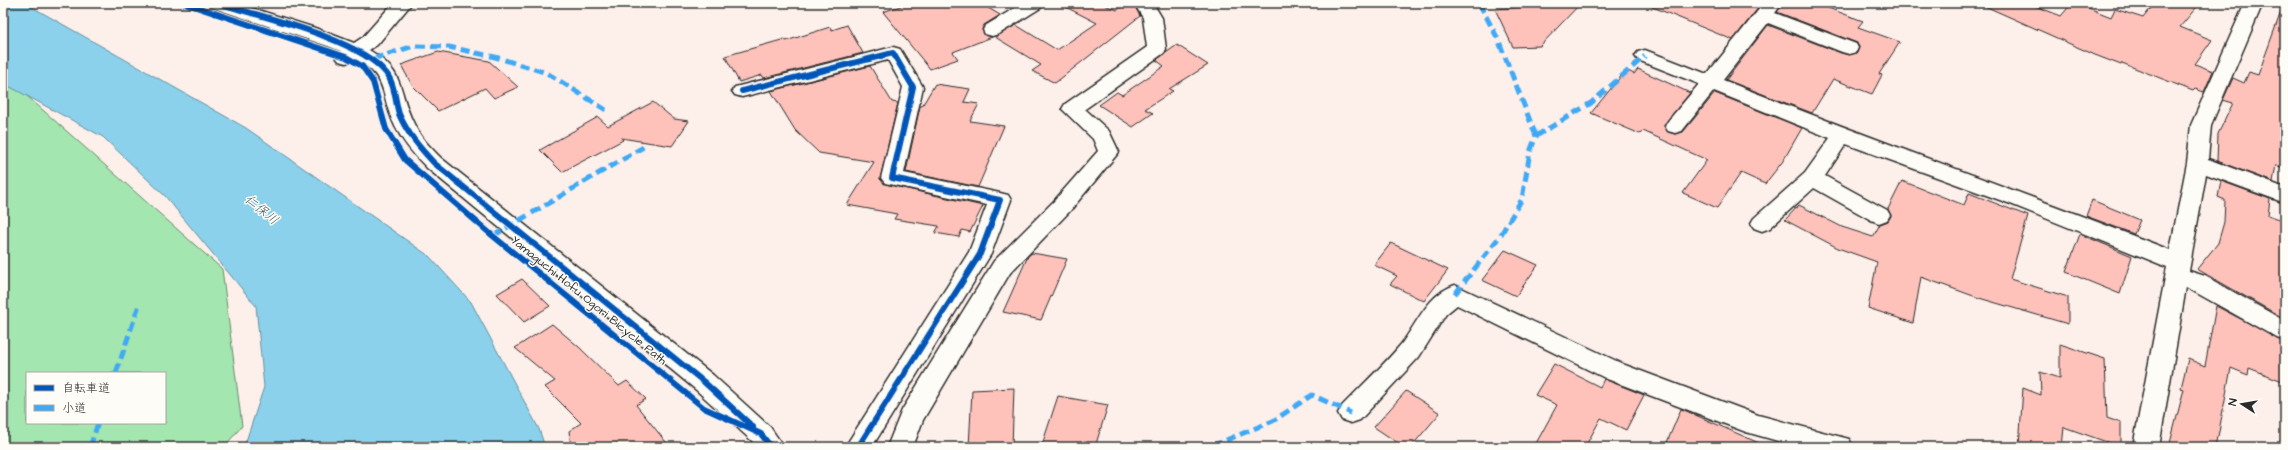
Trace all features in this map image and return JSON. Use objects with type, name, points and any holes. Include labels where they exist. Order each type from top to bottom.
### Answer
[{"type":"street","points":[[217,3],[351,54],[373,60],[386,73],[402,120],[419,149],[434,164],[704,382],[766,441]]},
{"type":"street","points":[[351,54],[370,41],[403,3]]},
{"type":"street","points":[[992,30],[1036,3]]},
{"type":"street","points":[[900,447],[911,417],[1002,267],[1062,206],[1109,152],[1102,136],[1072,109],[1157,49],[1155,28],[1147,6],[1144,3]]},
{"type":"street","points":[[2146,447],[2197,163],[2201,125],[2254,3]]},
{"type":"street","points":[[1675,126],[1768,10],[1849,48]]},
{"type":"street","points":[[742,92],[893,53],[913,87],[892,178],[1000,200],[980,254],[858,447]]},
{"type":"street","points":[[1645,56],[1842,135],[2016,198],[2177,268],[2197,282],[2285,332]]},
{"type":"street","points":[[1762,223],[1812,178],[1842,135]]},
{"type":"street","points":[[2197,163],[2285,196]]},
{"type":"street","points":[[1812,178],[1878,215]]},
{"type":"street","points":[[1351,413],[1410,350],[1438,308],[1455,294],[1616,372],[1755,424],[1840,447]]},
{"type":"green space","points":[[3,81],[18,88],[222,269],[242,426],[224,447],[3,447]]},
{"type":"water","name":"仁保川","points":[[3,3],[25,3],[246,128],[429,256],[471,302],[539,429],[545,447],[244,447],[264,387],[256,306],[165,196],[103,137],[3,83]]},
{"type":"building","points":[[909,3],[980,3],[1000,15],[984,25],[982,29],[985,35],[992,37],[953,52],[958,59],[930,69],[883,12]]},
{"type":"building","points":[[1058,3],[1100,3],[1117,10],[1128,3],[1133,3],[1140,16],[1055,83],[1032,71],[1041,65],[995,37],[1016,25],[1057,50],[1097,23]]},
{"type":"building","points":[[1643,3],[1762,3],[1733,40]]},
{"type":"building","points":[[1782,3],[1815,3],[1863,21],[1858,27],[1900,42],[1879,74],[1882,75],[1872,94],[1833,79],[1812,113],[1726,80],[1768,25],[1841,53],[1849,55],[1857,53],[1859,47],[1857,43],[1777,12],[1782,6]]},
{"type":"building","points":[[1978,3],[2028,3],[2061,16],[2072,3],[2076,3],[2111,17],[2115,9],[2143,18],[2155,3],[2200,3],[2180,27],[2212,40],[2195,64],[2213,71],[2204,92],[2195,89],[2193,91],[2122,63],[2121,65],[2095,55]]},
{"type":"building","points":[[1580,4],[1540,46],[1513,47],[1495,9]]},
{"type":"building","points":[[2282,9],[2285,9],[2285,169],[2276,165],[2273,182],[2217,161],[2218,134],[2233,103],[2223,100],[2233,78],[2244,83],[2249,72],[2258,75]]},
{"type":"building","points":[[847,25],[863,53],[764,78],[762,75],[739,82],[725,56],[785,39],[786,41],[830,27],[832,30]]},
{"type":"building","points":[[1177,45],[1208,65],[1169,89],[1173,91],[1145,109],[1153,113],[1133,127],[1099,105],[1117,92],[1122,95],[1164,66],[1156,60]]},
{"type":"building","points":[[438,52],[489,61],[518,87],[494,98],[485,88],[438,111],[412,85],[401,65]]},
{"type":"building","points":[[870,66],[892,102],[898,103],[880,179],[885,184],[983,206],[970,232],[962,230],[959,237],[935,233],[939,226],[894,219],[897,214],[847,205],[874,162],[819,153],[795,130],[771,91]]},
{"type":"building","points":[[1638,69],[1690,93],[1664,125],[1668,132],[1675,134],[1683,132],[1715,93],[1802,128],[1783,161],[1765,184],[1741,173],[1717,208],[1683,193],[1707,160],[1643,131],[1640,134],[1591,113],[1626,70],[1634,74]]},
{"type":"building","points":[[935,84],[970,89],[964,102],[979,104],[970,121],[1004,126],[978,187],[906,172],[920,106],[922,106]]},
{"type":"building","points":[[653,102],[674,119],[689,121],[672,146],[621,138],[623,140],[562,172],[540,150],[598,117],[608,126]]},
{"type":"building","points":[[1902,181],[1964,205],[1969,193],[2028,216],[2010,279],[2068,297],[2068,324],[1979,298],[1921,277],[1913,323],[1868,308],[1877,262],[1838,248],[1785,220],[1799,205],[1842,227],[1873,237],[1880,224],[1888,221],[1891,216],[1888,209]]},
{"type":"building","points":[[2221,181],[2270,199],[2268,215],[2285,221],[2285,319],[2197,269],[2218,243],[2224,222],[2225,200],[2218,197]]},
{"type":"building","points":[[2092,200],[2140,220],[2134,234],[2086,216]]},
{"type":"building","points":[[2080,234],[2132,256],[2120,294],[2066,272]]},
{"type":"building","points":[[1391,243],[1448,270],[1424,301],[1390,284],[1397,276],[1374,265]]},
{"type":"building","points":[[1505,250],[1538,265],[1516,296],[1482,280]]},
{"type":"building","points":[[1032,253],[1067,259],[1041,320],[1003,312],[1028,256]]},
{"type":"building","points":[[522,279],[550,306],[524,322],[497,294]]},
{"type":"building","points":[[2216,306],[2285,342],[2285,382],[2249,368],[2248,375],[2231,368],[2216,447],[2169,447],[2184,389],[2181,388],[2188,359],[2205,366]]},
{"type":"building","points":[[552,324],[579,347],[619,386],[627,381],[646,399],[636,405],[670,447],[571,447],[569,431],[581,423],[545,387],[555,381],[515,348]]},
{"type":"building","points":[[2060,344],[2105,359],[2107,418],[2121,423],[2121,447],[2064,427],[2062,447],[2019,447],[2023,388],[2041,395],[2040,372],[2060,378]]},
{"type":"building","points":[[1554,364],[1600,387],[1604,379],[1644,395],[1626,430],[1601,418],[1585,447],[1534,447],[1557,405],[1535,395]]},
{"type":"building","points":[[1014,388],[1012,447],[969,447],[972,390]]},
{"type":"building","points":[[1406,391],[1440,413],[1411,447],[1404,447],[1374,427]]},
{"type":"building","points":[[1058,396],[1108,405],[1095,447],[1055,447],[1042,445]]},
{"type":"building","points":[[1681,409],[1684,410],[1768,447],[1665,447]]},
{"type":"marked path","points":[[1479,3],[1498,39],[1536,136]]},
{"type":"marked path","points":[[373,59],[414,46],[449,47],[495,57],[547,73],[606,110]]},
{"type":"marked path","points":[[1455,294],[1500,236],[1522,199],[1530,152],[1536,136],[1591,103],[1645,56]]},
{"type":"marked path","points":[[493,236],[509,225],[645,146]]},
{"type":"marked path","points":[[116,372],[139,305]]},
{"type":"marked path","points":[[1214,447],[1214,445],[1273,421],[1312,395],[1351,413]]},
{"type":"marked path","points":[[90,447],[98,424]]},
{"type":"cycle path","name":"Yamaguchi Hofu Ogori Bicycle Path","points":[[184,3],[346,57],[362,66],[373,82],[386,129],[405,160],[493,236],[704,408],[761,434],[771,447]]},
{"type":"cycle path","name":"Yamaguchi Hofu Ogori Bicycle Path","points":[[217,3],[309,32],[358,52],[376,63],[387,74],[400,114],[408,132],[434,163],[704,382],[753,427]]},
{"type":"cycle path","points":[[742,91],[893,53],[913,87],[892,178],[1000,200],[980,254],[858,447]]}]
